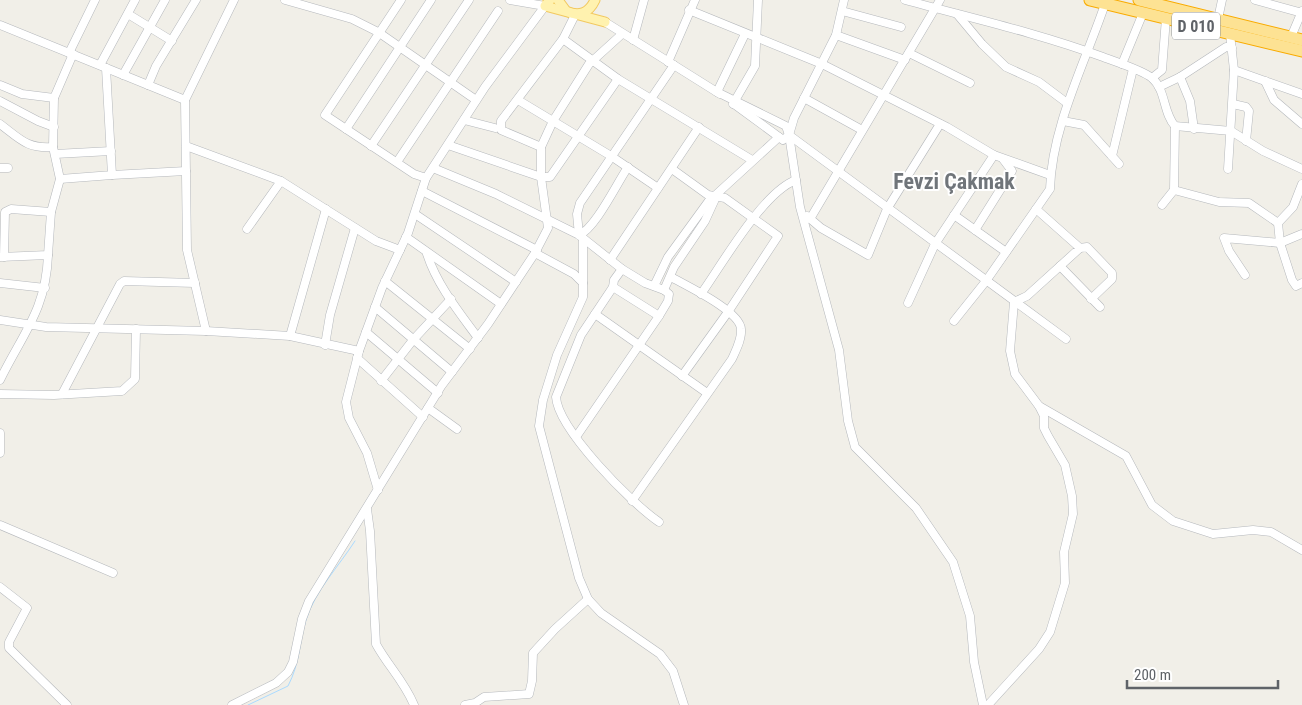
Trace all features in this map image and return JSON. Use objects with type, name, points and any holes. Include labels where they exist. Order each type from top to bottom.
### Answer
[{"type":"highway","name":"D 010","points":[[1090,0],[1302,51]]},
{"type":"highway","name":"D 010","points":[[1139,0],[1296,38]]},
{"type":"main road","points":[[558,0],[561,7],[573,14],[583,13],[588,10],[595,0]]},
{"type":"main road","points":[[595,0],[600,15],[605,22]]},
{"type":"main road","points":[[547,3],[573,14],[605,22]]},
{"type":"street","points":[[0,380],[4,362],[30,326],[40,306],[45,288],[50,212],[60,179],[54,150],[54,98],[95,0]]},
{"type":"street","points":[[112,175],[103,66],[135,0]]},
{"type":"street","points":[[123,75],[165,0]]},
{"type":"street","points":[[148,85],[196,0]]},
{"type":"street","points":[[206,331],[187,250],[185,100],[234,0]]},
{"type":"street","points":[[285,0],[352,18],[378,32],[476,100]]},
{"type":"street","points":[[401,0],[326,110],[326,115],[414,174],[426,178]]},
{"type":"street","points":[[346,129],[432,0]]},
{"type":"street","points":[[371,146],[468,0]]},
{"type":"street","points":[[510,0],[547,3]]},
{"type":"street","points":[[633,40],[644,0]]},
{"type":"street","points":[[684,705],[673,671],[660,654],[602,613],[588,599],[579,578],[539,426],[543,400],[557,355],[583,297],[581,237],[577,214],[580,203],[652,99],[671,63],[689,10],[695,0]]},
{"type":"street","points":[[735,102],[755,66],[758,0]]},
{"type":"street","points":[[735,102],[783,140],[789,135],[794,118],[836,36],[844,0],[839,0]]},
{"type":"street","points":[[905,0],[1038,34],[1122,64],[1152,78],[1158,87],[1170,120],[1175,126],[1174,190],[1162,205]]},
{"type":"street","points":[[810,219],[837,171],[937,9],[940,0]]},
{"type":"street","points":[[1218,19],[1222,0]]},
{"type":"street","points":[[1255,0],[1276,3],[1302,12],[1296,38]]},
{"type":"street","points":[[378,490],[367,453],[346,410],[346,402],[358,354],[385,281],[415,214],[426,178],[476,100],[547,3]]},
{"type":"street","points":[[954,321],[986,281],[1050,189],[1050,175],[1067,103],[1089,52],[1105,4]]},
{"type":"street","points":[[689,10],[822,64],[998,156],[1050,175]]},
{"type":"street","points":[[842,10],[901,27]]},
{"type":"street","points":[[397,162],[498,11]]},
{"type":"street","points":[[1122,64],[1143,13]]},
{"type":"street","points":[[128,14],[172,41]]},
{"type":"street","points":[[541,147],[501,130],[501,121],[563,39],[573,14]]},
{"type":"street","points":[[957,14],[982,44],[1006,67],[1039,82],[1067,103]]},
{"type":"street","points":[[1152,78],[1162,70],[1166,18]]},
{"type":"street","points":[[605,22],[717,92],[786,126],[802,212],[839,350],[848,421],[855,447],[916,508],[953,562],[970,616],[974,662],[983,705]]},
{"type":"street","points":[[0,25],[185,100]]},
{"type":"street","points":[[232,705],[276,683],[288,672],[294,662],[302,619],[309,601],[428,408],[478,338],[536,251],[546,232],[548,220],[541,177],[541,147],[553,121],[592,61],[622,34]]},
{"type":"street","points":[[717,92],[745,34]]},
{"type":"street","points":[[1228,169],[1234,70],[1230,34]]},
{"type":"street","points":[[836,36],[907,56],[970,83]]},
{"type":"street","points":[[563,39],[618,79],[752,160]]},
{"type":"street","points":[[1158,87],[1180,77],[1226,47],[1232,48]]},
{"type":"street","points":[[1112,156],[1133,69]]},
{"type":"street","points":[[1234,70],[1302,94]]},
{"type":"street","points":[[1180,77],[1190,101],[1194,129]]},
{"type":"street","points":[[448,145],[541,177],[550,177],[580,137],[618,79]]},
{"type":"street","points":[[1265,81],[1274,100],[1302,124]]},
{"type":"street","points":[[0,85],[22,94],[54,98]]},
{"type":"street","points":[[804,98],[862,130]]},
{"type":"street","points":[[518,100],[611,156],[658,188]]},
{"type":"street","points":[[0,101],[38,121],[54,127]]},
{"type":"street","points":[[1233,104],[1246,107],[1249,111],[1246,141]]},
{"type":"street","points":[[464,120],[495,128]]},
{"type":"street","points":[[1062,121],[1084,125],[1119,164]]},
{"type":"street","points":[[0,124],[28,145],[38,148],[110,151]]},
{"type":"street","points":[[802,212],[868,255],[887,209],[940,124]]},
{"type":"street","points":[[1175,126],[1231,131],[1263,151],[1302,169]]},
{"type":"street","points":[[610,260],[699,127]]},
{"type":"street","points":[[789,135],[1066,339]]},
{"type":"street","points":[[654,286],[668,257],[708,202],[716,197],[752,160],[779,137]]},
{"type":"street","points":[[186,146],[281,181],[376,241],[400,250]]},
{"type":"street","points":[[908,303],[935,244],[998,156]]},
{"type":"street","points":[[975,230],[1012,171],[998,156]]},
{"type":"street","points":[[581,237],[628,167]]},
{"type":"street","points":[[433,168],[496,194],[581,237],[622,269],[664,290],[668,294],[668,301],[659,316],[576,437]]},
{"type":"street","points":[[672,169],[708,195],[725,198],[778,236],[728,312],[682,376]]},
{"type":"street","points":[[60,179],[186,171]]},
{"type":"street","points":[[701,294],[754,218],[773,195],[796,180]]},
{"type":"street","points":[[247,229],[281,181]]},
{"type":"street","points":[[1302,184],[1293,207],[1278,224],[1280,243],[1292,280],[1296,286],[1302,283]]},
{"type":"street","points":[[1174,190],[1219,202],[1249,203],[1278,224]]},
{"type":"street","points":[[422,191],[536,251],[574,274],[583,283]]},
{"type":"street","points":[[664,290],[674,267],[705,221],[716,197]]},
{"type":"street","points":[[48,255],[2,257],[6,212],[11,209],[50,212]]},
{"type":"street","points":[[290,336],[326,209]]},
{"type":"street","points":[[1036,209],[1080,248]]},
{"type":"street","points":[[415,214],[516,282]]},
{"type":"street","points":[[954,215],[1006,252]]},
{"type":"street","points":[[325,345],[330,315],[355,228]]},
{"type":"street","points":[[1245,275],[1229,251],[1224,238],[1280,243],[1302,234]]},
{"type":"street","points":[[406,237],[501,304]]},
{"type":"street","points":[[1014,302],[1027,296],[1080,248],[1087,247],[1112,273],[1112,279],[1091,298]]},
{"type":"street","points":[[428,254],[431,266],[478,338]]},
{"type":"street","points":[[1060,266],[1100,307]]},
{"type":"street","points":[[622,269],[614,280],[613,287],[582,335],[556,397],[562,418],[576,437],[632,501],[659,522]]},
{"type":"street","points":[[632,501],[732,359],[740,339],[741,329],[738,320],[701,294],[671,277]]},
{"type":"street","points":[[62,394],[120,284],[124,281],[195,283]]},
{"type":"street","points":[[385,281],[470,349]]},
{"type":"street","points":[[0,283],[45,288]]},
{"type":"street","points":[[613,287],[659,316]]},
{"type":"street","points":[[381,381],[413,340],[451,299]]},
{"type":"street","points":[[988,705],[1038,649],[1050,632],[1065,583],[1064,552],[1073,514],[1072,496],[1065,465],[1044,428],[1044,416],[1039,406],[1015,374],[1010,351],[1014,302]]},
{"type":"street","points":[[375,307],[452,372]]},
{"type":"street","points":[[595,314],[707,393]]},
{"type":"street","points":[[0,320],[30,326],[206,331],[290,336],[358,354],[381,381],[423,417]]},
{"type":"street","points":[[0,394],[62,394],[122,391],[135,379],[136,329]]},
{"type":"street","points":[[366,332],[438,393]]},
{"type":"street","points":[[1039,406],[1126,456],[1152,505],[1173,521],[1213,534],[1252,530],[1271,532],[1302,550]]},
{"type":"street","points":[[428,408],[457,429]]},
{"type":"street","points":[[0,433],[0,453]]},
{"type":"street","points":[[367,509],[370,530],[376,644],[383,657],[406,686],[414,705]]},
{"type":"street","points":[[0,525],[113,573]]},
{"type":"street","points":[[0,587],[27,608],[9,642],[9,648],[66,705]]},
{"type":"street","points":[[464,705],[475,703],[484,697],[529,694],[532,682],[532,653],[554,629],[588,599]]},
{"type":"waterway","points":[[248,705],[288,686],[295,669],[310,609],[321,589],[355,541]]},
{"type":"district","name":"Fevzi Çakmak","points":[[954,181]]}]
